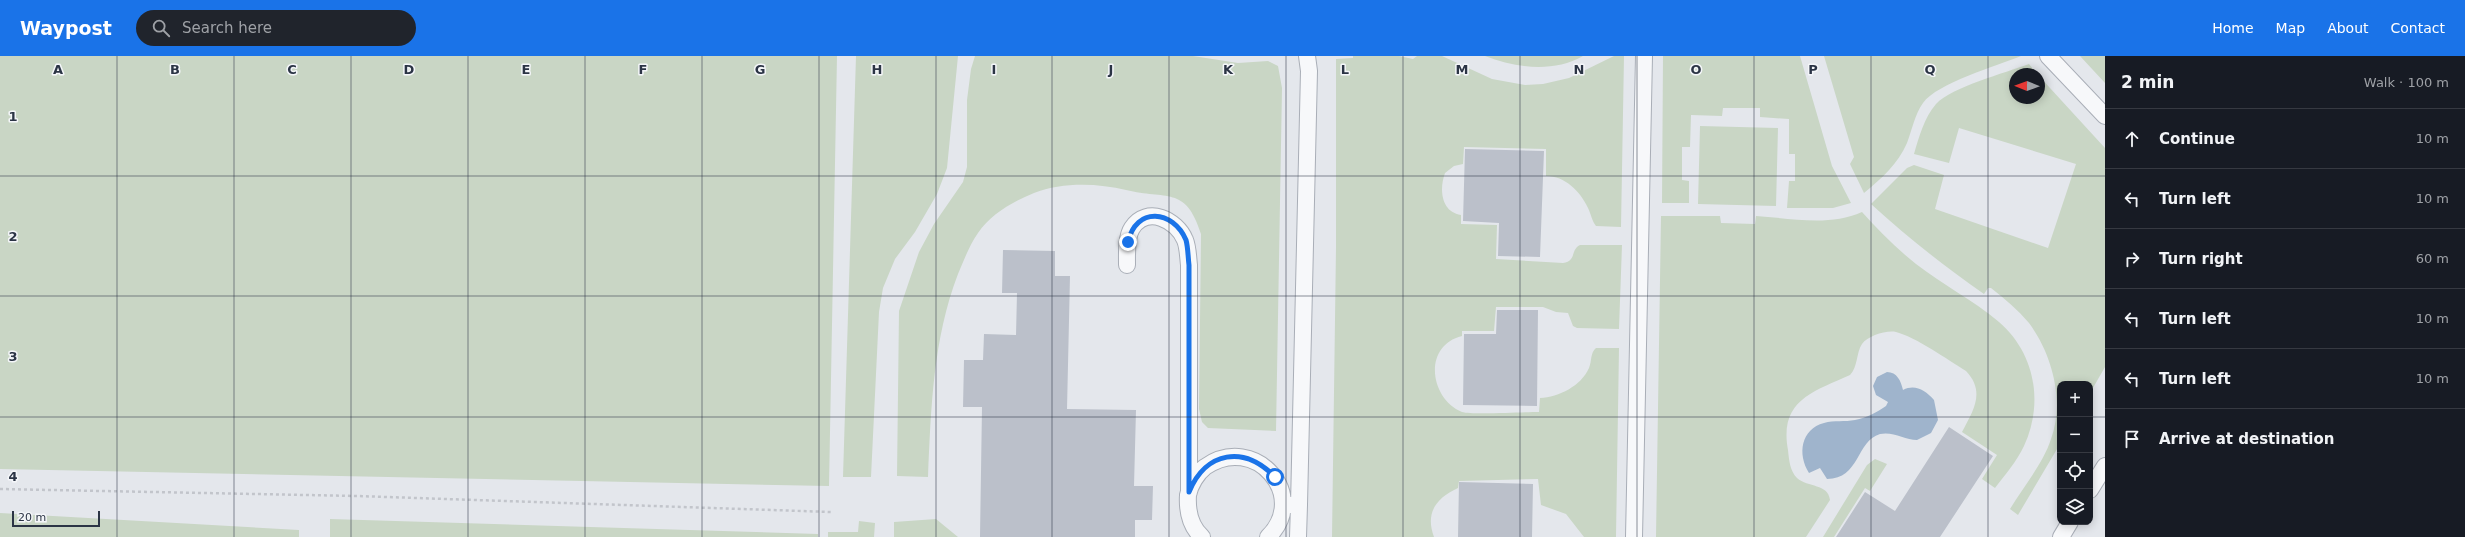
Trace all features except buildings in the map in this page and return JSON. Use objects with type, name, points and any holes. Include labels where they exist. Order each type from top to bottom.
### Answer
[{"type":"lane","points":[[1298,537],[1309,71],[1307,56]]},
{"type":"lane","points":[[1634,537],[1644,56]]},
{"type":"lane","points":[[2048,56],[2105,116]]},
{"type":"lane","points":[[1127,264],[1131,228],[1141,218],[1154,216],[1171,221],[1186,242],[1189,265],[1188,499],[1186,537]]},
{"type":"lane","points":[[1202,537],[1190,520],[1188,499],[1194,480],[1208,465],[1226,456],[1240,456],[1253,459],[1275,477],[1281,490],[1282,504],[1280,519],[1268,537]]},
{"type":"lane","points":[[2091,489],[2105,466]]},
{"type":"lane","points":[[1282,504],[1298,505]]},
{"type":"lane","points":[[2061,537],[2068,525]]},
{"type":"path","points":[[0,489],[357,496],[831,512]]},
{"type":"green space","points":[[0,56],[837,56],[829,486],[0,469]]},
{"type":"green space","points":[[856,56],[958,56],[947,168],[937,194],[915,232],[895,259],[883,288],[879,312],[871,477],[843,477]]},
{"type":"green space","points":[[975,56],[1193,56],[1238,63],[1268,61],[1278,66],[1282,88],[1276,431],[1208,428],[1202,422],[1199,409],[1201,234],[1195,218],[1189,208],[1181,201],[1173,197],[1163,195],[1140,193],[1103,186],[1068,185],[1045,189],[1018,200],[989,220],[975,238],[958,274],[943,323],[938,349],[932,400],[928,477],[897,476],[899,311],[919,252],[934,224],[963,182],[967,167],[967,100],[971,69]]},
{"type":"green space","points":[[1353,56],[1399,56],[1413,59],[1417,56],[1442,56],[1492,79],[1525,85],[1543,84],[1569,78],[1614,56],[1624,56],[1621,227],[1596,226],[1585,202],[1576,190],[1566,182],[1546,176],[1546,149],[1464,147],[1463,164],[1454,166],[1445,173],[1442,186],[1443,199],[1446,205],[1454,213],[1461,215],[1461,224],[1497,225],[1496,259],[1563,263],[1572,258],[1575,250],[1580,245],[1622,245],[1619,329],[1577,328],[1573,326],[1568,313],[1556,312],[1543,307],[1496,307],[1494,331],[1462,331],[1462,336],[1449,342],[1441,350],[1436,361],[1435,373],[1437,385],[1443,396],[1451,405],[1462,412],[1539,412],[1540,398],[1562,393],[1581,380],[1589,368],[1592,355],[1596,348],[1619,348],[1616,537],[1584,537],[1566,514],[1541,505],[1538,479],[1459,481],[1458,488],[1444,496],[1434,507],[1431,521],[1434,537],[1332,537],[1336,247],[1336,59],[1353,58]]},
{"type":"green space","points":[[1485,56],[1583,56],[1559,65],[1534,67],[1522,66]]},
{"type":"green space","points":[[1663,56],[1800,56],[1832,166],[1851,203],[1833,208],[1787,208],[1789,181],[1795,181],[1795,154],[1789,154],[1789,119],[1760,117],[1760,108],[1723,108],[1722,116],[1691,115],[1690,147],[1682,147],[1682,180],[1689,181],[1689,203],[1662,203]]},
{"type":"green space","points":[[1824,56],[2021,56],[1954,82],[1930,96],[1923,103],[1918,112],[1907,143],[1899,158],[1883,176],[1864,193],[1850,164],[1854,157]]},
{"type":"green space","points":[[2080,56],[2105,56],[2105,83]]},
{"type":"green space","points":[[2029,64],[2032,68],[2017,68]]},
{"type":"green space","points":[[2009,71],[2009,104],[2045,104],[2045,83],[2105,148],[2105,367],[2093,388],[2093,381],[2057,381],[2057,409],[2054,378],[2050,363],[2037,335],[2029,323],[2016,309],[1991,288],[1988,288],[1984,294],[1926,251],[1871,204],[1907,168],[1914,165],[1944,175],[1935,209],[2048,248],[2076,164],[1959,128],[1949,163],[1914,154],[1922,128],[1928,115],[1936,104],[1966,86]]},
{"type":"green space","points":[[1700,126],[1778,128],[1776,206],[1698,204]]},
{"type":"green space","points":[[1862,212],[1888,239],[1916,264],[1999,322],[2011,334],[2021,348],[2028,364],[2032,380],[2034,413],[2030,430],[2018,457],[1995,488],[1982,479],[1997,455],[1962,432],[1976,402],[1975,386],[1972,379],[1966,371],[1932,349],[1913,339],[1896,332],[1882,333],[1868,338],[1862,344],[1853,372],[1850,375],[1811,393],[1801,400],[1794,409],[1789,420],[1787,433],[1791,469],[1801,481],[1822,488],[1826,491],[1830,500],[1806,537],[1656,537],[1661,216],[1720,216],[1721,223],[1755,224],[1756,216],[1796,220],[1823,220],[1849,217]]},
{"type":"green space","points":[[2057,409],[2057,449],[2018,515],[2010,509],[2043,457],[2051,439]]},
{"type":"green space","points":[[1875,459],[1887,464],[1870,491],[1865,488],[1834,537],[1823,537],[1867,465]]},
{"type":"green space","points":[[0,513],[299,530],[299,537],[0,537]]},
{"type":"green space","points":[[330,519],[818,534],[818,537],[330,537]]},
{"type":"green space","points":[[936,519],[958,537],[894,537],[894,522]]},
{"type":"green space","points":[[859,521],[875,523],[874,537],[828,537],[828,532],[858,532]]},
{"type":"water","points":[[1887,372],[1896,375],[1903,390],[1907,388],[1920,389],[1934,400],[1938,420],[1931,433],[1917,440],[1885,433],[1880,434],[1872,438],[1866,444],[1852,467],[1846,473],[1838,477],[1827,479],[1820,468],[1809,473],[1805,466],[1802,450],[1806,436],[1816,426],[1824,423],[1851,421],[1864,418],[1886,406],[1888,402],[1876,395],[1873,386],[1877,377]]},
{"type":"route","points":[[1128,242],[1131,228],[1141,218],[1154,216],[1171,221],[1180,230],[1186,242],[1189,265],[1189,492],[1194,480],[1202,469],[1214,461],[1226,456],[1240,456],[1253,459],[1265,467],[1275,477]]}]
